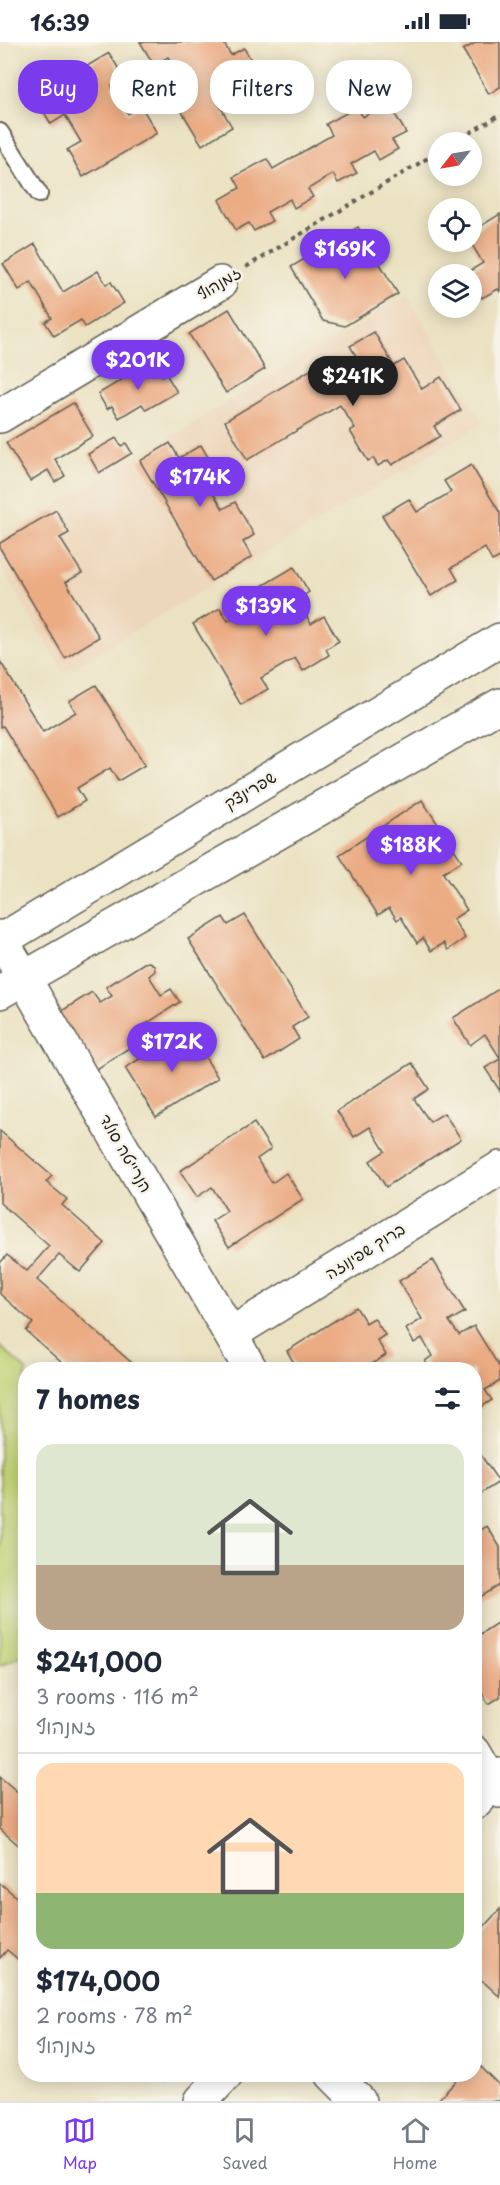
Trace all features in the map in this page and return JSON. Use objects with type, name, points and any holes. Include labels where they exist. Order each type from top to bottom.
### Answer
[{"type":"street","name":"זמנהוף","points":[[0,416],[220,283]]},
{"type":"street","name":"שפרינצק","points":[[0,939],[500,640]]},
{"type":"street","points":[[12,985],[500,705]]},
{"type":"street","name":"הנרייטה סולד","points":[[0,939],[12,985],[247,1362]]},
{"type":"street","name":"ברוך שפינוזה","points":[[231,1334],[500,1168]]},
{"type":"street","points":[[482,1768],[492,1788]]},
{"type":"street","points":[[201,2101],[219,2082]]},
{"type":"street","points":[[340,2082],[359,2101]]},
{"type":"lane","points":[[0,132],[39,194]]},
{"type":"path","points":[[471,132],[500,115]]},
{"type":"path","name":"זמנהוף","points":[[220,283],[428,158]]},
{"type":"shaded area","points":[[407,295],[483,423],[64,673],[0,566],[0,539]]},
{"type":"green space","points":[[0,1346],[18,1363],[18,1657],[0,1666]]},
{"type":"building","points":[[140,42],[223,42],[231,55],[244,48],[251,60],[210,60],[210,114],[224,114],[232,127],[202,145],[183,114],[198,114],[198,60],[170,60],[168,57],[163,60],[151,60]]},
{"type":"building","points":[[477,42],[500,42],[500,87],[489,94],[463,50]]},
{"type":"building","points":[[109,53],[113,60],[110,60],[110,114],[146,114],[157,133],[83,177],[67,150],[81,142],[65,115],[51,124],[45,114],[98,114],[97,60]]},
{"type":"building","points":[[344,114],[361,114],[363,117],[368,114],[395,114],[406,133],[392,140],[398,149],[379,160],[374,151],[351,164],[357,173],[338,183],[333,174],[308,189],[313,197],[294,208],[290,199],[267,212],[272,221],[254,231],[249,223],[236,230],[219,200],[240,188],[234,177],[267,159],[273,169],[332,135],[326,124]]},
{"type":"building","points":[[500,214],[500,292],[498,289],[482,298],[483,263],[476,252],[482,252],[482,225]]},
{"type":"building","points":[[358,227],[398,294],[345,326],[323,321],[291,267]]},
{"type":"building","points":[[35,244],[63,292],[98,271],[106,284],[111,282],[124,303],[85,327],[81,320],[54,336],[45,322],[52,318],[31,282],[19,290],[3,264]]},
{"type":"building","points":[[229,309],[265,369],[226,393],[189,334]]},
{"type":"building","points":[[374,332],[394,366],[404,360],[422,389],[441,377],[461,410],[434,426],[440,436],[392,465],[388,460],[378,466],[373,458],[368,461],[350,431],[355,428],[340,405],[247,460],[225,421],[317,366],[328,385],[345,375],[340,366],[356,356],[350,346]]},
{"type":"building","points":[[153,361],[162,376],[166,374],[177,392],[146,410],[142,404],[119,418],[112,406],[107,409],[98,394]]},
{"type":"building","points":[[73,403],[93,436],[55,459],[65,476],[55,482],[48,470],[30,481],[6,443]]},
{"type":"building","points":[[116,438],[121,446],[126,443],[132,453],[99,473],[88,454]]},
{"type":"building","points":[[170,443],[179,458],[201,445],[223,483],[211,490],[223,509],[235,502],[254,535],[243,542],[252,557],[211,581],[140,461]]},
{"type":"building","points":[[471,465],[500,513],[500,557],[492,561],[485,548],[451,568],[458,580],[431,596],[382,515],[409,499],[417,512],[451,492],[444,481]]},
{"type":"building","points":[[56,510],[69,533],[60,538],[82,573],[66,582],[99,637],[65,658],[0,548],[0,543]]},
{"type":"building","points":[[294,567],[309,592],[297,600],[311,624],[324,616],[339,641],[326,649],[329,655],[303,671],[295,658],[261,678],[268,689],[241,705],[193,624],[220,608],[228,621],[261,601],[255,590]]},
{"type":"building","points":[[0,661],[43,732],[76,712],[69,701],[96,685],[145,765],[118,781],[110,768],[77,788],[85,801],[58,817],[3,726],[0,727]]},
{"type":"building","points":[[422,800],[462,861],[443,873],[467,910],[453,919],[465,938],[448,950],[444,943],[431,951],[423,938],[417,943],[401,917],[397,920],[389,908],[378,915],[339,855]]},
{"type":"building","points":[[245,915],[308,1017],[292,1027],[299,1039],[265,1061],[188,939],[223,917],[228,925]]},
{"type":"building","points":[[149,962],[154,965],[155,971],[149,976],[161,995],[171,989],[180,1002],[135,1031],[141,1040],[94,1071],[57,1014],[92,992],[100,1003],[112,996],[106,987]]},
{"type":"building","points":[[500,988],[500,1058],[485,1034],[470,1045],[453,1018]]},
{"type":"building","points":[[188,1029],[218,1078],[156,1117],[125,1068]]},
{"type":"building","points":[[500,1059],[500,1091],[485,1068]]},
{"type":"building","points":[[412,1063],[429,1089],[414,1099],[430,1122],[444,1113],[461,1139],[386,1187],[370,1161],[385,1151],[370,1127],[354,1137],[337,1111]]},
{"type":"building","points":[[254,1123],[271,1149],[257,1159],[272,1183],[286,1173],[303,1199],[229,1247],[212,1221],[227,1211],[212,1187],[197,1197],[180,1171]]},
{"type":"building","points":[[0,1131],[52,1176],[46,1182],[67,1199],[62,1205],[105,1243],[80,1272],[59,1255],[37,1280],[131,1362],[61,1362],[26,1331],[33,1323],[0,1294],[0,1263],[7,1255],[27,1271],[49,1246],[0,1203]]},
{"type":"building","points":[[433,1260],[465,1312],[449,1321],[459,1335],[474,1326],[500,1368],[500,1381],[485,1390],[492,1400],[482,1406],[482,1362],[426,1362],[432,1356],[422,1338],[414,1343],[406,1329],[422,1319],[399,1281]]},
{"type":"building","points":[[356,1307],[366,1323],[374,1318],[385,1335],[377,1340],[386,1355],[375,1362],[293,1362],[287,1351]]},
{"type":"building","points":[[482,1457],[499,1482],[482,1493]]},
{"type":"building","points":[[487,1526],[500,1547],[500,1585],[482,1596],[482,1529]]},
{"type":"building","points":[[500,1621],[500,1697],[489,1704],[482,1693],[482,1633]]},
{"type":"building","points":[[0,1777],[18,1792],[18,1845],[0,1829]]},
{"type":"building","points":[[0,1883],[18,1898],[18,1959],[7,1950],[0,1958]]},
{"type":"building","points":[[500,1909],[500,1997],[482,1980],[482,1929]]},
{"type":"building","points":[[482,2068],[500,2086],[500,2101],[437,2101],[455,2082],[482,2082]]}]
